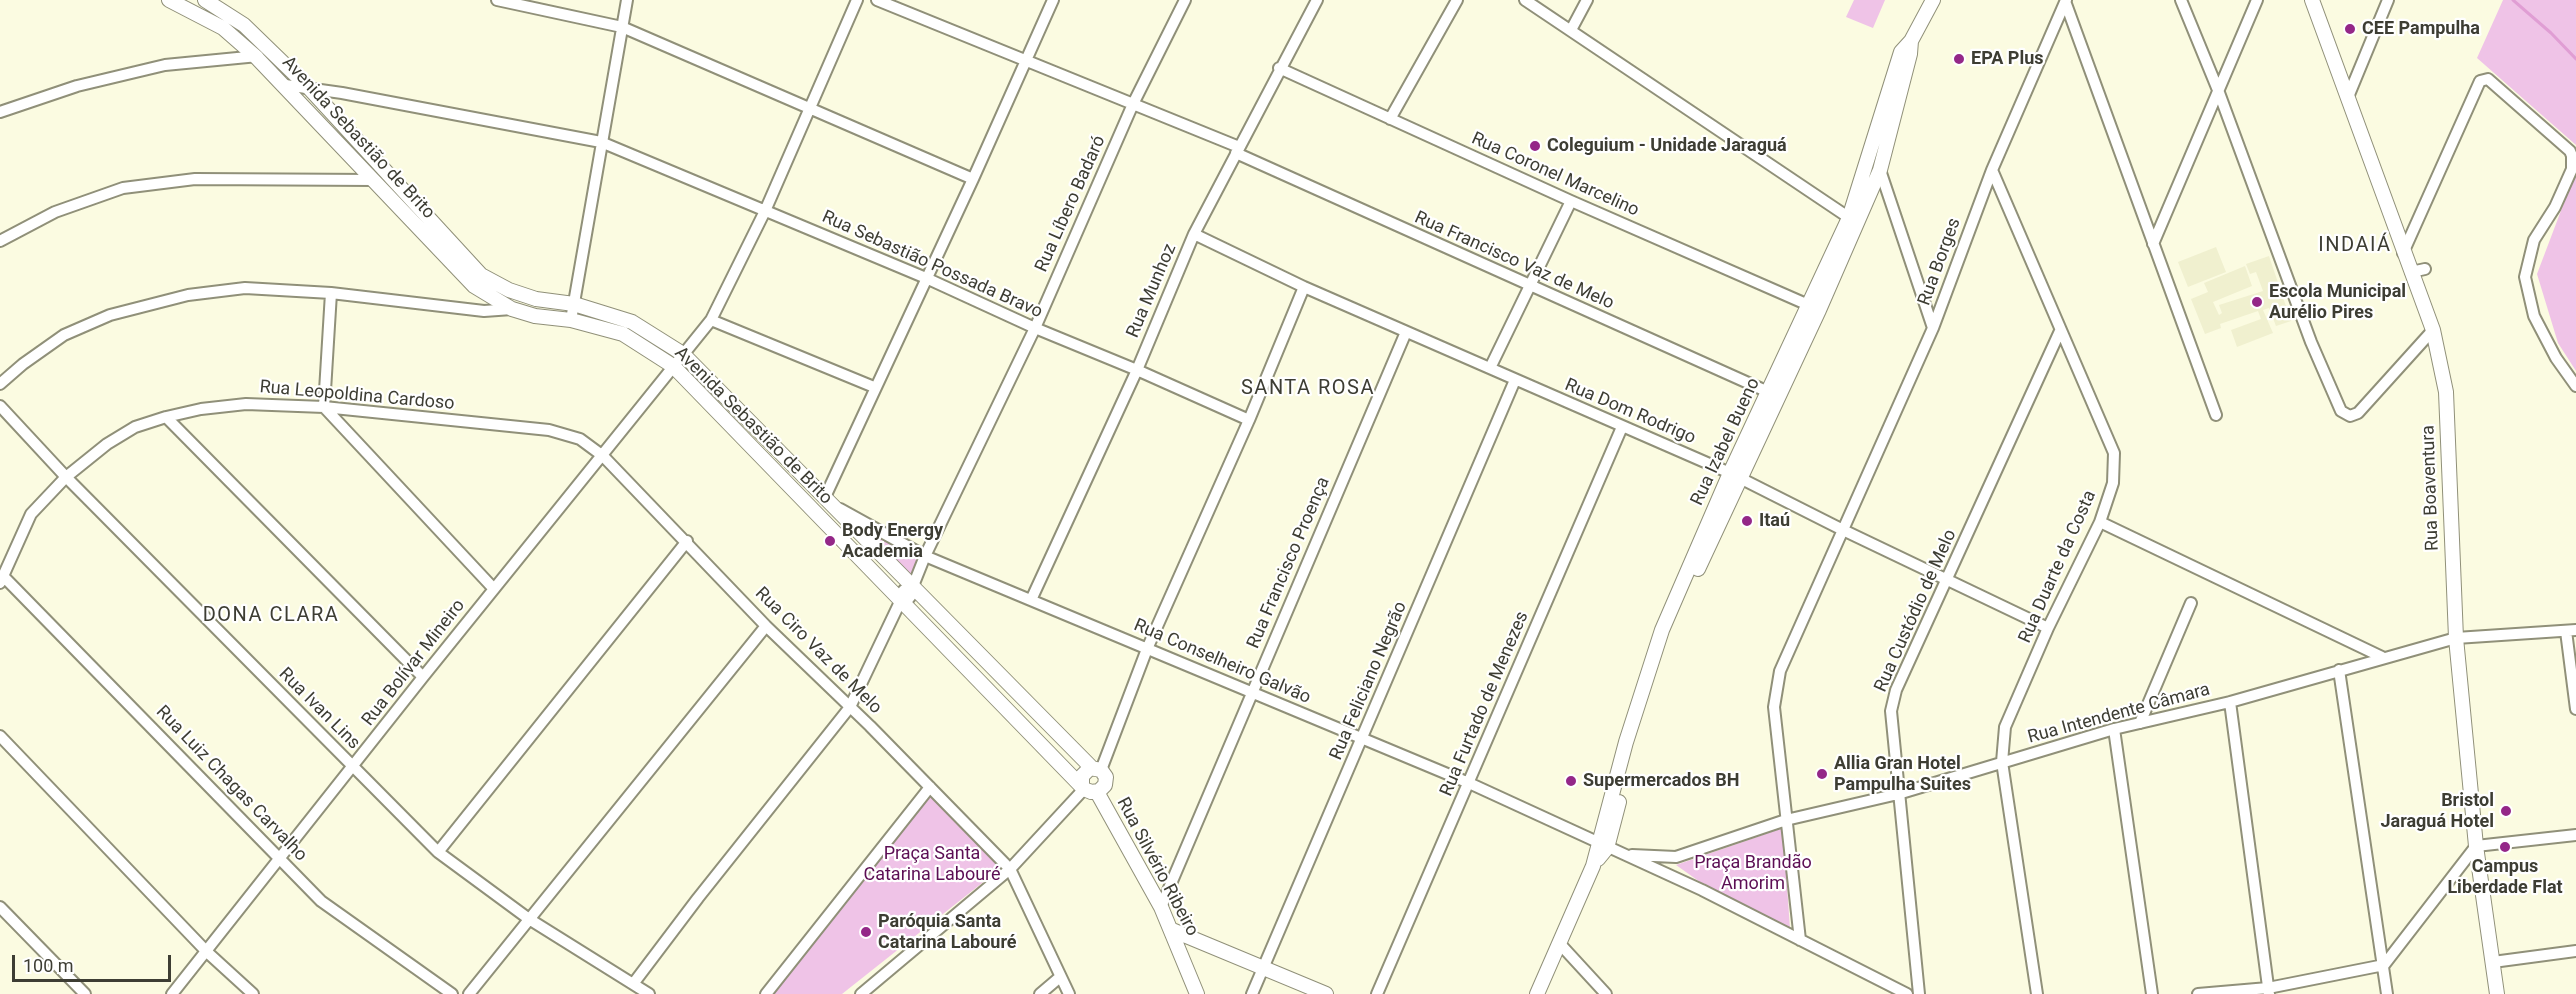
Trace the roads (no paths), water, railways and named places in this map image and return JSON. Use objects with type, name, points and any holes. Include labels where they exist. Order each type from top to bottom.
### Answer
[{"type":"street","name":"Avenida Sebastião de Brito","points":[[169,0],[223,28],[255,56],[474,286],[512,309],[623,334],[673,366],[900,602],[1088,788]]},
{"type":"street","name":"Avenida Sebastião de Brito","points":[[205,0],[244,25],[310,89],[481,275],[510,290],[536,299],[574,304],[632,322],[683,354],[1097,769]]},
{"type":"street","points":[[497,0],[622,27],[973,179]]},
{"type":"street","points":[[571,321],[627,0]]},
{"type":"street","name":"Rua Bolívar Mineiro","points":[[172,994],[423,677],[711,320],[765,211],[856,0]]},
{"type":"street","name":"Rua Francisco Vaz de Melo","points":[[877,0],[1133,104],[1238,150],[1530,287],[1773,395]]},
{"type":"street","points":[[830,501],[874,387],[973,179],[1053,0]]},
{"type":"street","name":"Rua Líbero Badaró","points":[[900,602],[906,602],[913,593],[913,586],[925,556],[1035,328],[1133,104],[1185,0]]},
{"type":"street","name":"Rua Munhoz","points":[[1031,600],[1137,370],[1194,234],[1317,0]]},
{"type":"street","points":[[1390,119],[1457,0]]},
{"type":"street","points":[[1525,0],[1854,220]]},
{"type":"street","points":[[1571,30],[1587,0]]},
{"type":"street","name":"Rua Izabel Bueno","points":[[1537,994],[1603,846],[1626,742],[1662,630],[1854,220],[1882,108],[1901,51],[1911,41],[1933,0]]},
{"type":"street","points":[[2181,0],[2218,90],[2311,342],[2341,411],[2349,416],[2358,413],[2433,330]]},
{"type":"street","points":[[2153,244],[2257,0]]},
{"type":"street","name":"Rua Boaventura","points":[[2312,0],[2403,254],[2433,330],[2446,393],[2456,638],[2476,846],[2497,994]]},
{"type":"street","points":[[2348,97],[2388,0]]},
{"type":"street","points":[[2066,2],[2216,415]]},
{"type":"street","name":"Rua Borges","points":[[1800,940],[1774,707],[1780,671],[1933,328],[1992,170],[2066,2]]},
{"type":"street","name":"Rua Izabel Bueno","points":[[1854,220],[1879,185],[1880,170],[1910,54],[1911,41]]},
{"type":"street","points":[[0,112],[77,86],[165,65],[276,56]]},
{"type":"street","name":"Rua Coronel Marcelino","points":[[1280,68],[1571,201],[1814,308]]},
{"type":"street","points":[[2403,254],[2480,81],[2488,79],[2570,151],[2573,162],[2555,207],[2534,240],[2525,277],[2534,316],[2556,358],[2576,386]]},
{"type":"street","name":"Rua Sebastião Possada Bravo","points":[[285,85],[342,93],[601,142],[926,278],[1035,328],[1249,420]]},
{"type":"street","points":[[1880,170],[1875,156],[1884,117],[1882,108]]},
{"type":"street","name":"Rua Duarte da Costa","points":[[1992,170],[2114,453],[2113,483],[2100,522],[2048,628],[2005,727],[2002,762],[2037,994]]},
{"type":"street","points":[[0,241],[55,212],[123,188],[195,178],[374,180]]},
{"type":"street","points":[[1879,185],[1933,328]]},
{"type":"street","points":[[1490,368],[1571,201]]},
{"type":"street","name":"Rua Dom Rodrigo","points":[[1194,234],[1304,287],[1735,476],[1844,531],[2048,628]]},
{"type":"street","points":[[2410,272],[2425,269]]},
{"type":"street","points":[[1097,769],[1147,649],[1249,420],[1304,287]]},
{"type":"street","points":[[0,384],[23,364],[64,335],[110,315],[188,295],[245,288],[330,293],[484,311],[512,309]]},
{"type":"street","points":[[330,293],[324,407],[494,589]]},
{"type":"street","points":[[711,320],[874,387]]},
{"type":"street","name":"Rua Custódio de Melo","points":[[1919,994],[1891,711],[1896,690],[2060,331]]},
{"type":"street","name":"Rua Francisco Proença","points":[[1161,907],[1406,332]]},
{"type":"street","name":"Rua Feliciano Negrão","points":[[1252,994],[1515,380]]},
{"type":"street","name":"Rua Leopoldina Cardoso","points":[[2,579],[31,514],[66,477],[107,444],[135,427],[201,409],[246,404],[324,407],[549,430],[580,440],[603,456]]},
{"type":"street","name":"Rua Ivan Lins","points":[[0,406],[66,477],[438,852],[529,919],[649,994]]},
{"type":"street","points":[[166,417],[423,677]]},
{"type":"street","name":"Rua Furtado de Menezes","points":[[1377,994],[1622,427]]},
{"type":"street","name":"Rua Ciro Vaz de Melo","points":[[603,456],[687,541],[766,626],[850,707],[1010,869],[1069,994]]},
{"type":"street","name":"Rua Conselheiro Galvão","points":[[830,501],[925,556],[1468,783],[1626,855]]},
{"type":"street","points":[[2100,522],[2382,657]]},
{"type":"street","points":[[438,852],[687,541]]},
{"type":"street","name":"Rua Luiz Chagas Carvalho","points":[[2,579],[321,901],[452,994]]},
{"type":"street","points":[[633,984],[698,897],[850,707],[900,602]]},
{"type":"street","points":[[2140,723],[2191,603]]},
{"type":"street","points":[[469,994],[766,626]]},
{"type":"street","points":[[2571,630],[2576,709]]},
{"type":"street","name":"Rua Intendente Câmara","points":[[1626,855],[1676,857],[1786,820],[1898,794],[2114,729],[2230,702],[2382,657],[2456,638],[2571,630]]},
{"type":"street","points":[[2339,670],[2387,994]]},
{"type":"street","points":[[2230,702],[2269,991]]},
{"type":"street","points":[[2114,729],[2152,994]]},
{"type":"street","points":[[0,736],[207,952],[253,994]]},
{"type":"street","points":[[1088,788],[1084,773],[1097,769]]},
{"type":"street","points":[[861,994],[1010,869],[1088,788],[1103,788],[1106,781],[1097,769]]},
{"type":"street","points":[[766,994],[930,787]]},
{"type":"street","name":"Rua Silvério Ribeiro","points":[[1088,788],[1161,907],[1197,994]]},
{"type":"street","points":[[2198,994],[2269,991],[2384,965],[2476,846],[2576,835]]},
{"type":"street","points":[[1626,855],[1907,994]]},
{"type":"street","points":[[1675,879],[1670,872],[1676,857]]},
{"type":"street","points":[[0,907],[85,994]]},
{"type":"street","points":[[1172,930],[1326,994]]},
{"type":"street","points":[[1179,949],[1188,937]]},
{"type":"street","points":[[1560,944],[1606,994]]},
{"type":"street","points":[[2493,962],[2576,951]]},
{"type":"street","points":[[1040,994],[1060,978]]},
{"type":"waterway","points":[[2513,0],[2551,33],[2576,59]]},
{"type":"place","name":"CEE Pampulha","points":[[2350,29]]},
{"type":"place","name":"EPA Plus","points":[[1959,59]]},
{"type":"place","name":"Coleguium - Unidade Jaraguá","points":[[1535,146]]},
{"type":"place","name":"Escola Municipal Aurélio Pires","points":[[2257,302]]},
{"type":"place","name":"Itaú","points":[[1747,521]]},
{"type":"place","name":"Body Energy Academia","points":[[830,541]]},
{"type":"place","name":"Allia Gran Hotel Pampulha Suites","points":[[1822,774]]},
{"type":"place","name":"Supermercados BH","points":[[1571,781]]},
{"type":"place","name":"Bristol Jaraguá Hotel","points":[[2506,811]]},
{"type":"place","name":"Campus Liberdade Flat","points":[[2505,847]]},
{"type":"place","name":"Paróquia Santa Catarina Labouré","points":[[866,932]]},
{"type":"district","name":"INDAIÁ","points":[[2355,246]]},
{"type":"district","name":"SANTA ROSA","points":[[1308,389]]},
{"type":"district","name":"DONA CLARA","points":[[271,616]]},
{"type":"park label","name":"Praça Santa Catarina Labouré","points":[[932,864]]},
{"type":"park label","name":"Praça Brandão Amorim","points":[[1753,873]]}]
